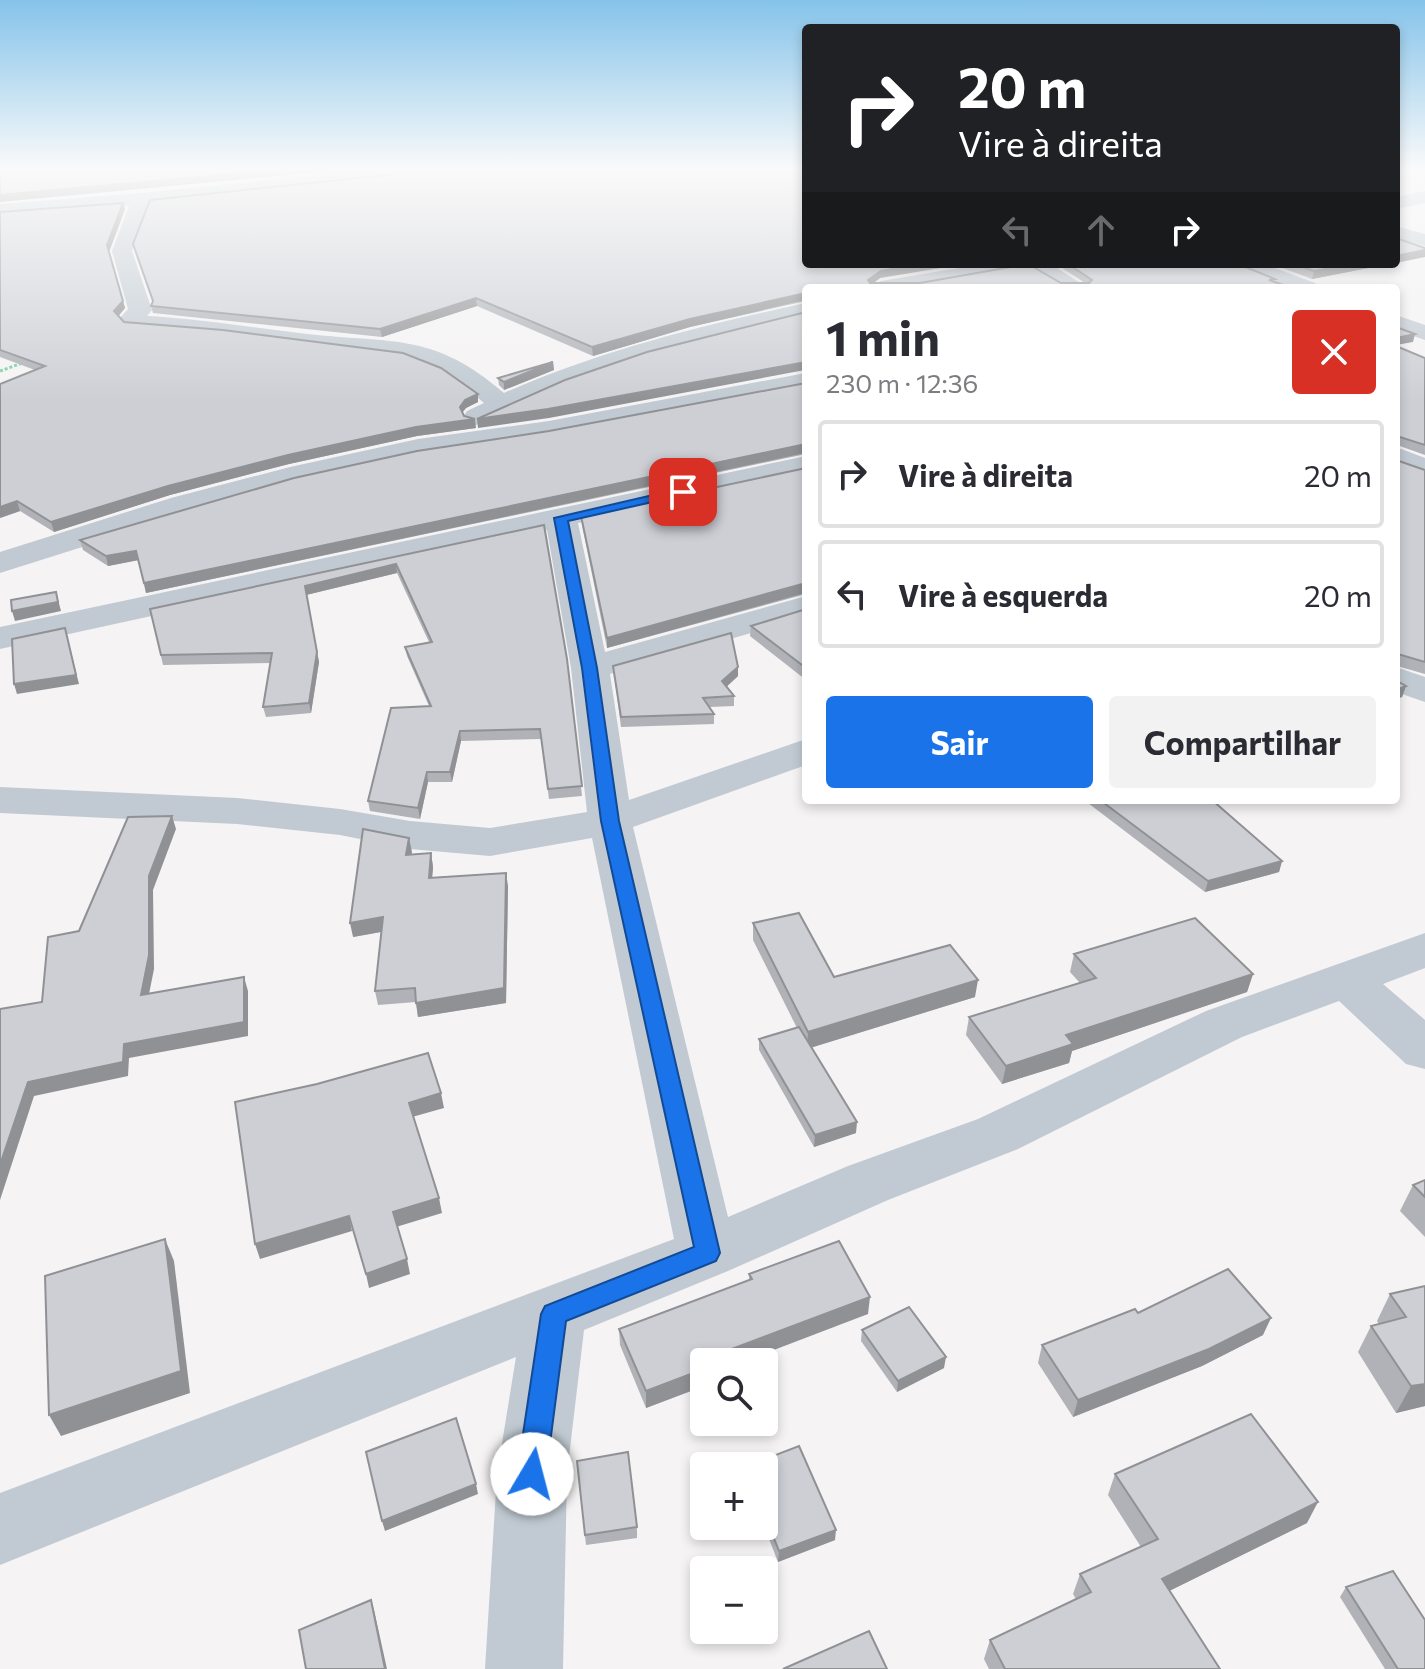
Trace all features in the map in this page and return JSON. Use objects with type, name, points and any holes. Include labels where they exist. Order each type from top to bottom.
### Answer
[{"type":"street","points":[[124,247],[122,251],[140,310],[131,319],[135,322],[214,327],[317,342],[404,348],[438,359],[468,375],[501,404]]},
{"type":"street","points":[[904,284],[997,268]]},
{"type":"street","points":[[1043,268],[1070,284]]},
{"type":"street","points":[[1255,268],[1297,284]]},
{"type":"street","points":[[418,448],[501,404],[580,372],[740,324],[802,311]]},
{"type":"street","points":[[1400,324],[1425,333]]},
{"type":"street","points":[[0,563],[182,505],[290,476],[418,448],[549,429],[802,382]]},
{"type":"street","points":[[1400,458],[1425,469]]},
{"type":"street","points":[[0,638],[802,466]]},
{"type":"street","points":[[561,518],[590,668],[610,821],[707,1253]]},
{"type":"street","points":[[590,668],[802,607]]},
{"type":"street","points":[[1400,680],[1425,691]]},
{"type":"street","points":[[0,800],[237,811],[340,822],[410,835],[490,842],[610,821],[802,752]]},
{"type":"street","points":[[0,1529],[707,1253],[868,1183],[998,1134],[1224,1024],[1348,981],[1425,950]]},
{"type":"street","points":[[1348,981],[1425,1050]]},
{"type":"street","points":[[524,1669],[532,1474],[554,1314]]},
{"type":"path","points":[[0,371],[30,360]]},
{"type":"building","points":[[0,247],[108,247],[123,301],[114,311],[124,322],[223,330],[403,353],[441,368],[478,394],[465,400],[460,407],[464,416],[475,419],[416,427],[288,455],[168,486],[51,522],[17,501],[0,507],[0,384],[45,366],[0,350]]},
{"type":"building","points":[[134,247],[802,247],[802,268],[898,268],[881,271],[868,280],[870,283],[920,283],[1005,268],[1035,268],[1061,283],[1089,283],[1092,280],[1074,268],[1248,268],[1280,284],[802,284],[802,294],[690,319],[592,347],[476,298],[380,329],[151,306],[153,301]]},
{"type":"building","points":[[1400,247],[1422,247],[1425,250],[1400,255]]},
{"type":"building","points":[[802,313],[802,363],[477,419],[565,380],[647,352]]},
{"type":"building","points":[[1400,328],[1415,334],[1400,337]]},
{"type":"building","points":[[1400,348],[1425,358],[1425,445],[1400,437]]},
{"type":"building","points":[[553,362],[504,382],[498,378]]},
{"type":"building","points":[[802,384],[802,445],[144,583],[136,551],[106,556],[80,540],[294,478],[417,451],[549,431]]},
{"type":"building","points":[[1400,461],[1425,470],[1425,662],[1400,655]]},
{"type":"building","points":[[802,469],[802,584],[607,638],[581,516]]},
{"type":"building","points":[[544,525],[567,659],[582,786],[548,789],[540,729],[460,731],[450,772],[427,772],[418,808],[368,801],[391,708],[431,706],[405,647],[432,642],[396,564],[305,586],[317,652],[309,703],[263,707],[272,653],[161,655],[150,609]]},
{"type":"building","points":[[56,592],[58,602],[12,611],[11,600]]},
{"type":"building","points":[[802,610],[802,665],[751,626]]},
{"type":"building","points":[[65,628],[76,675],[14,684],[12,639]]},
{"type":"building","points":[[731,633],[738,667],[722,681],[734,696],[703,698],[714,714],[621,717],[613,666]]},
{"type":"building","points":[[1105,804],[1217,804],[1282,861],[1208,881]]},
{"type":"building","points":[[172,816],[149,876],[149,955],[141,995],[244,977],[244,1022],[124,1044],[123,1062],[28,1082],[0,1165],[0,1009],[42,1002],[48,937],[79,931],[128,817]]},
{"type":"building","points":[[363,829],[409,838],[406,855],[431,853],[429,878],[506,873],[504,988],[416,1003],[415,988],[375,991],[383,917],[350,923]]},
{"type":"building","points":[[799,913],[834,977],[950,945],[978,980],[808,1032],[753,923]]},
{"type":"building","points":[[1195,918],[1253,974],[1066,1035],[1073,1044],[1006,1066],[969,1017],[1096,978],[1074,954]]},
{"type":"building","points":[[799,1027],[857,1122],[815,1135],[759,1039]]},
{"type":"building","points":[[428,1053],[441,1093],[409,1103],[439,1198],[393,1212],[407,1259],[366,1274],[349,1216],[255,1244],[235,1102],[317,1084]]},
{"type":"building","points":[[1425,1180],[1425,1197],[1413,1185]]},
{"type":"building","points":[[165,1239],[181,1371],[49,1415],[45,1276]]},
{"type":"building","points":[[839,1241],[870,1297],[734,1348],[690,1348],[690,1374],[646,1391],[619,1329],[752,1279],[749,1274]]},
{"type":"building","points":[[1228,1269],[1271,1318],[1209,1349],[1078,1400],[1042,1345],[1135,1309],[1138,1313]]},
{"type":"building","points":[[1425,1286],[1425,1384],[1411,1386],[1371,1326],[1406,1317],[1390,1294]]},
{"type":"building","points":[[909,1307],[946,1357],[898,1381],[862,1330]]},
{"type":"building","points":[[1251,1414],[1318,1502],[1162,1579],[1220,1669],[1005,1669],[990,1640],[1091,1592],[1080,1574],[1158,1539],[1115,1474]]},
{"type":"building","points":[[456,1418],[476,1484],[382,1521],[366,1452]]},
{"type":"building","points":[[799,1446],[836,1530],[779,1551],[775,1540],[778,1540],[778,1454]]},
{"type":"building","points":[[628,1452],[637,1527],[585,1535],[577,1461]]},
{"type":"building","points":[[1393,1571],[1425,1620],[1425,1669],[1398,1669],[1346,1587]]},
{"type":"building","points":[[371,1600],[385,1669],[306,1669],[299,1630]]},
{"type":"building","points":[[869,1631],[887,1669],[783,1669]]},
{"type":"route","points":[[532,1474],[554,1314],[707,1253],[610,821],[590,668],[561,518],[683,492]]}]
